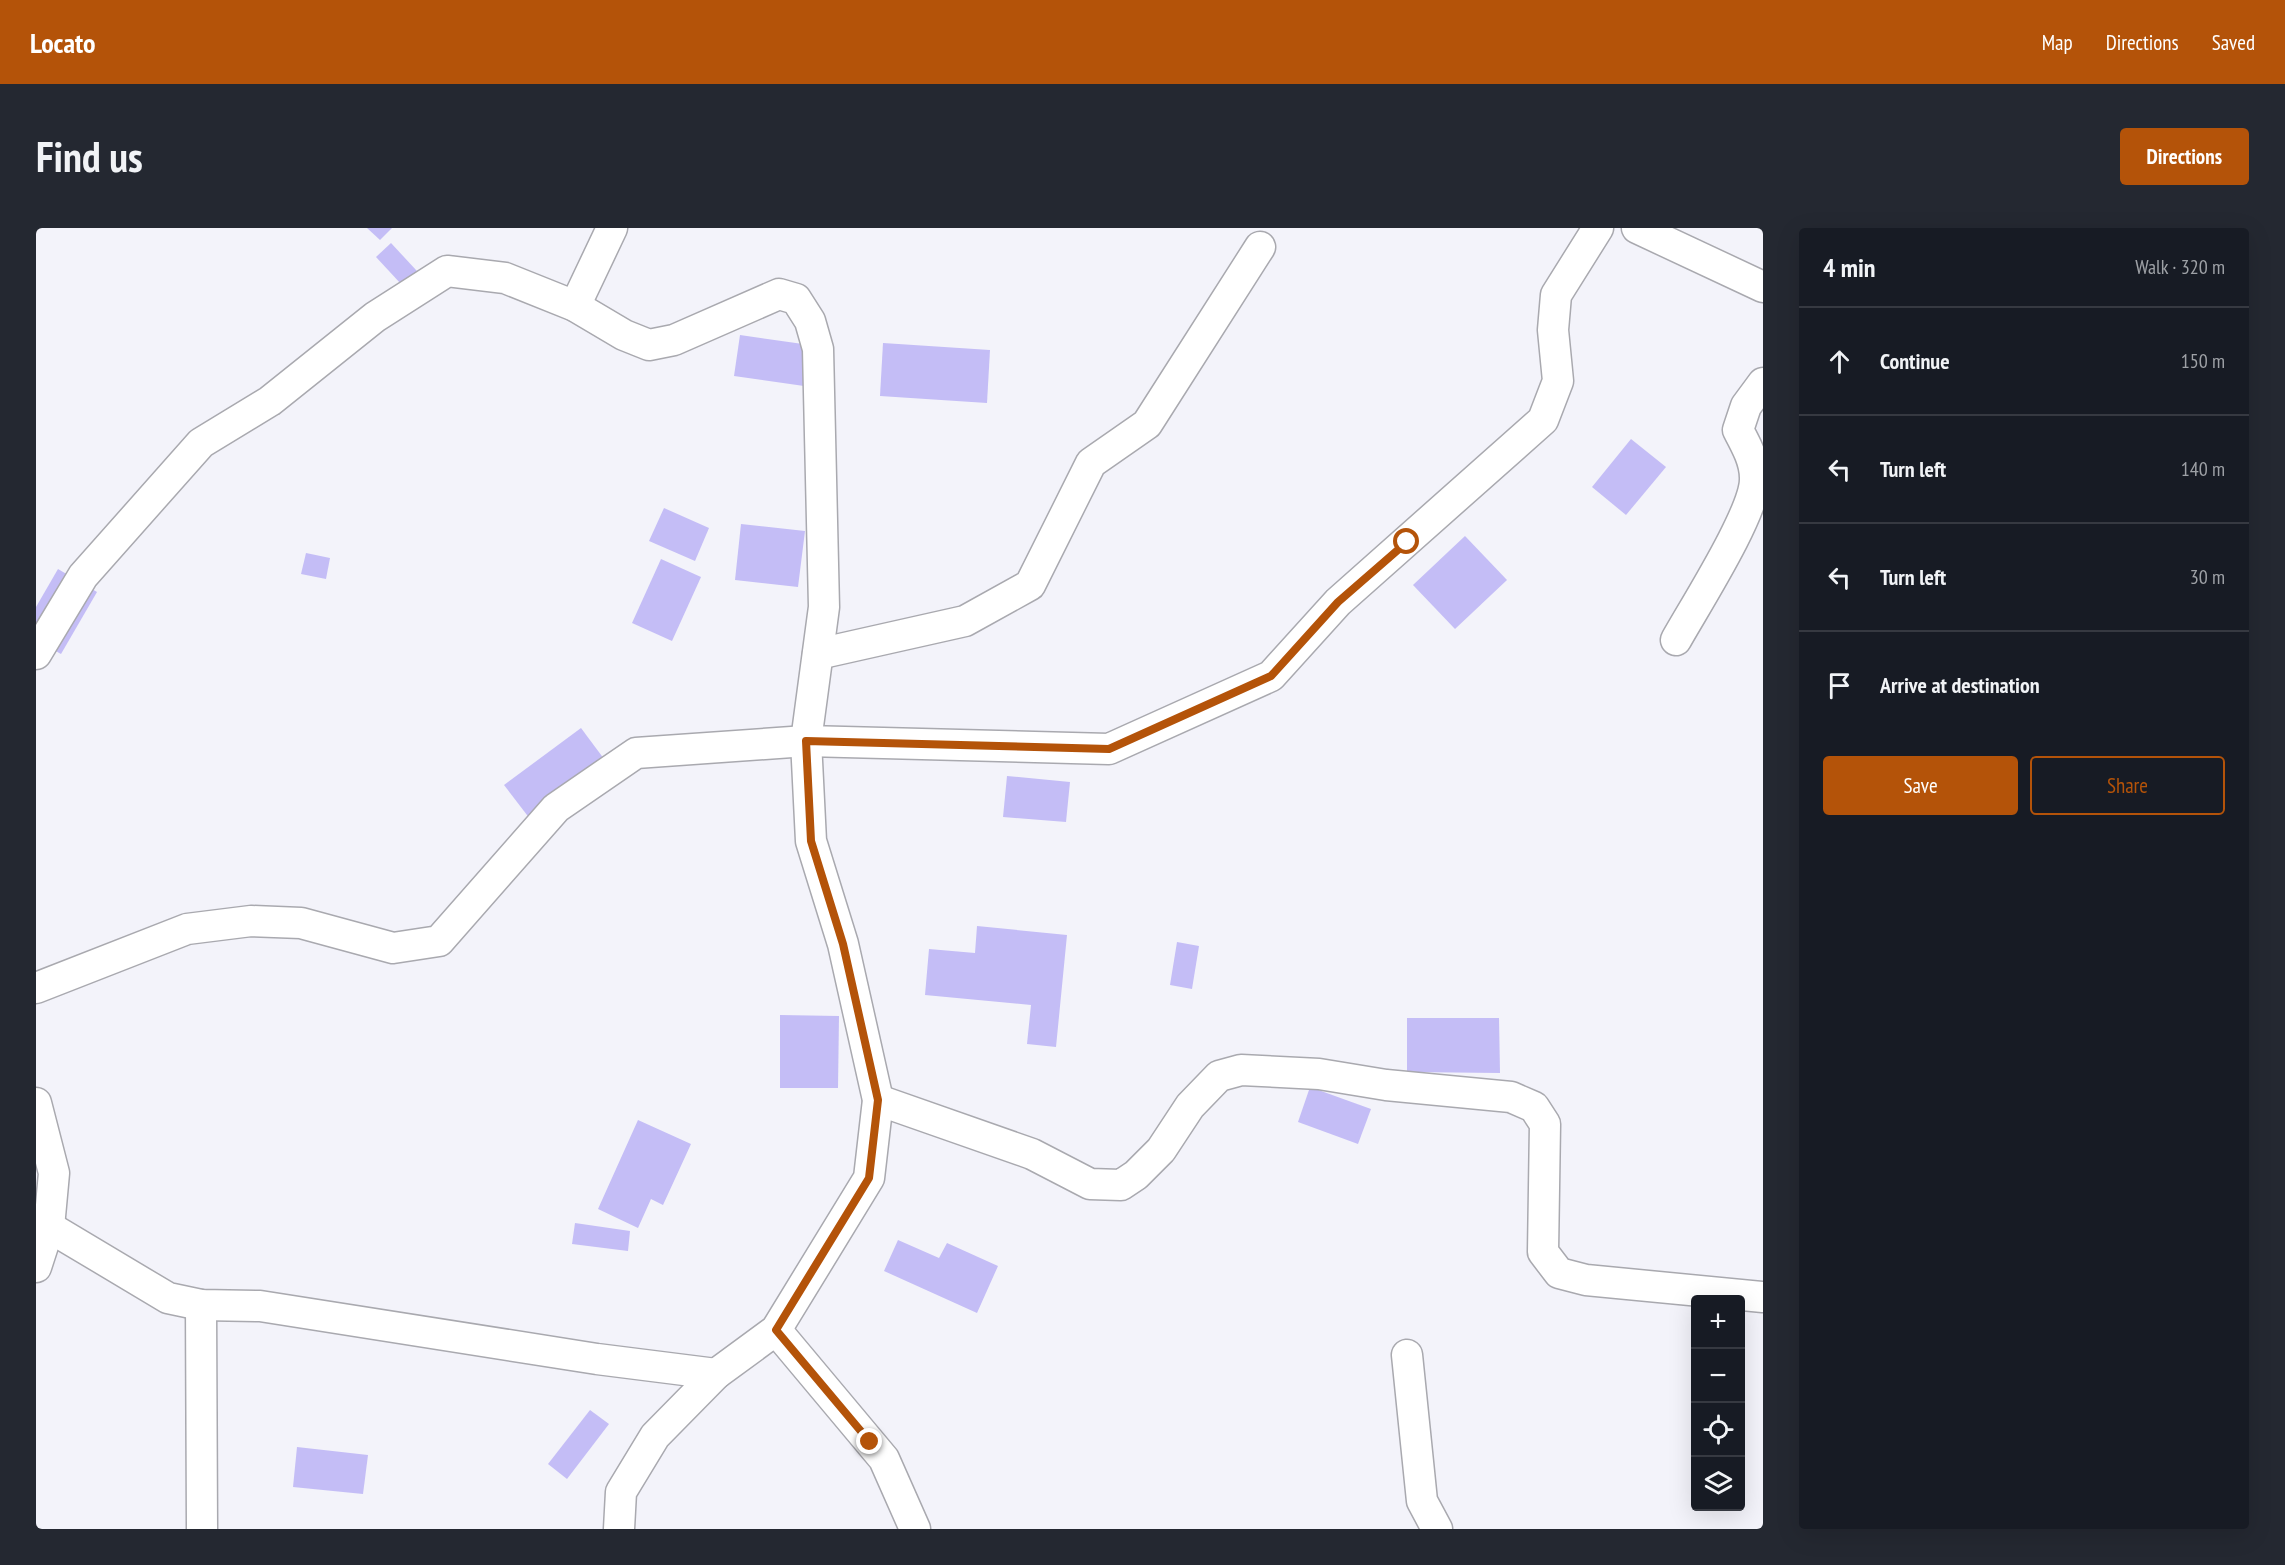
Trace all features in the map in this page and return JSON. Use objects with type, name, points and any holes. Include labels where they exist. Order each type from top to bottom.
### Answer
[{"type":"street","points":[[575,306],[612,228]]},
{"type":"street","points":[[36,988],[187,929],[240,922],[301,923],[393,948],[439,941],[556,808],[636,753],[806,741],[1109,749],[1271,676],[1338,602],[1543,420],[1558,381],[1553,330],[1556,295],[1598,228]]},
{"type":"street","points":[[1637,228],[1763,287]]},
{"type":"street","points":[[818,654],[965,621],[1030,585],[1091,463],[1147,424],[1260,247]]},
{"type":"street","points":[[36,654],[83,576],[201,443],[270,401],[375,317],[447,271],[505,278],[575,306],[624,335],[648,345],[674,340],[779,294],[796,299],[810,321],[818,349],[824,608],[806,741],[811,841],[843,944],[878,1100],[869,1178],[776,1330],[716,1374],[654,1436],[621,1492],[619,1529]]},
{"type":"street","points":[[1676,640],[1751,505],[1755,478],[1751,455],[1738,430],[1746,406],[1763,383]]},
{"type":"street","points":[[878,1100],[1032,1154],[1090,1184],[1121,1185],[1136,1175],[1161,1150],[1190,1106],[1219,1076],[1241,1070],[1319,1074],[1386,1085],[1511,1097],[1533,1107],[1545,1125],[1543,1252],[1559,1273],[1586,1280],[1763,1297]]},
{"type":"street","points":[[36,1103],[54,1173],[49,1227],[36,1266]]},
{"type":"street","points":[[49,1227],[168,1298],[201,1305],[260,1306],[597,1359],[716,1374]]},
{"type":"street","points":[[201,1305],[202,1529]]},
{"type":"street","points":[[776,1330],[884,1459],[915,1529]]},
{"type":"street","points":[[1407,1355],[1422,1501],[1437,1529]]},
{"type":"building","points":[[367,228],[392,228],[380,240]]},
{"type":"building","points":[[391,243],[429,284],[414,298],[376,257]]},
{"type":"building","points":[[740,335],[817,346],[811,387],[734,376]]},
{"type":"building","points":[[883,343],[990,350],[987,403],[880,396]]},
{"type":"building","points":[[1631,439],[1666,467],[1626,515],[1592,487]]},
{"type":"building","points":[[664,508],[709,528],[695,561],[649,541]]},
{"type":"building","points":[[741,524],[805,531],[798,587],[735,580]]},
{"type":"building","points":[[1465,536],[1507,580],[1455,629],[1413,585]]},
{"type":"building","points":[[306,553],[330,558],[326,579],[301,574]]},
{"type":"building","points":[[661,559],[701,577],[672,641],[632,623]]},
{"type":"building","points":[[58,569],[97,592],[61,654],[36,640],[36,607]]},
{"type":"building","points":[[581,728],[616,775],[540,832],[504,785]]},
{"type":"building","points":[[1007,776],[1070,782],[1066,822],[1003,817]]},
{"type":"building","points":[[977,926],[1067,935],[1056,1047],[1027,1044],[1031,1005],[925,995],[929,949],[975,953]]},
{"type":"building","points":[[1177,942],[1199,946],[1192,989],[1170,985]]},
{"type":"building","points":[[780,1015],[839,1016],[838,1088],[780,1088]]},
{"type":"building","points":[[1407,1018],[1499,1018],[1500,1073],[1407,1072]]},
{"type":"building","points":[[1310,1087],[1371,1109],[1358,1144],[1298,1122]]},
{"type":"building","points":[[638,1120],[691,1144],[663,1205],[651,1199],[638,1228],[598,1209]]},
{"type":"building","points":[[575,1223],[630,1231],[628,1251],[572,1244]]},
{"type":"building","points":[[898,1240],[939,1258],[947,1243],[998,1266],[977,1313],[884,1271]]},
{"type":"building","points":[[590,1410],[609,1424],[567,1479],[548,1464]]},
{"type":"building","points":[[297,1447],[368,1455],[363,1494],[293,1487]]},
{"type":"route","points":[[870,1442],[776,1330],[869,1178],[878,1100],[843,944],[811,841],[806,741],[1109,749],[1271,676],[1338,602],[1407,542]]}]
